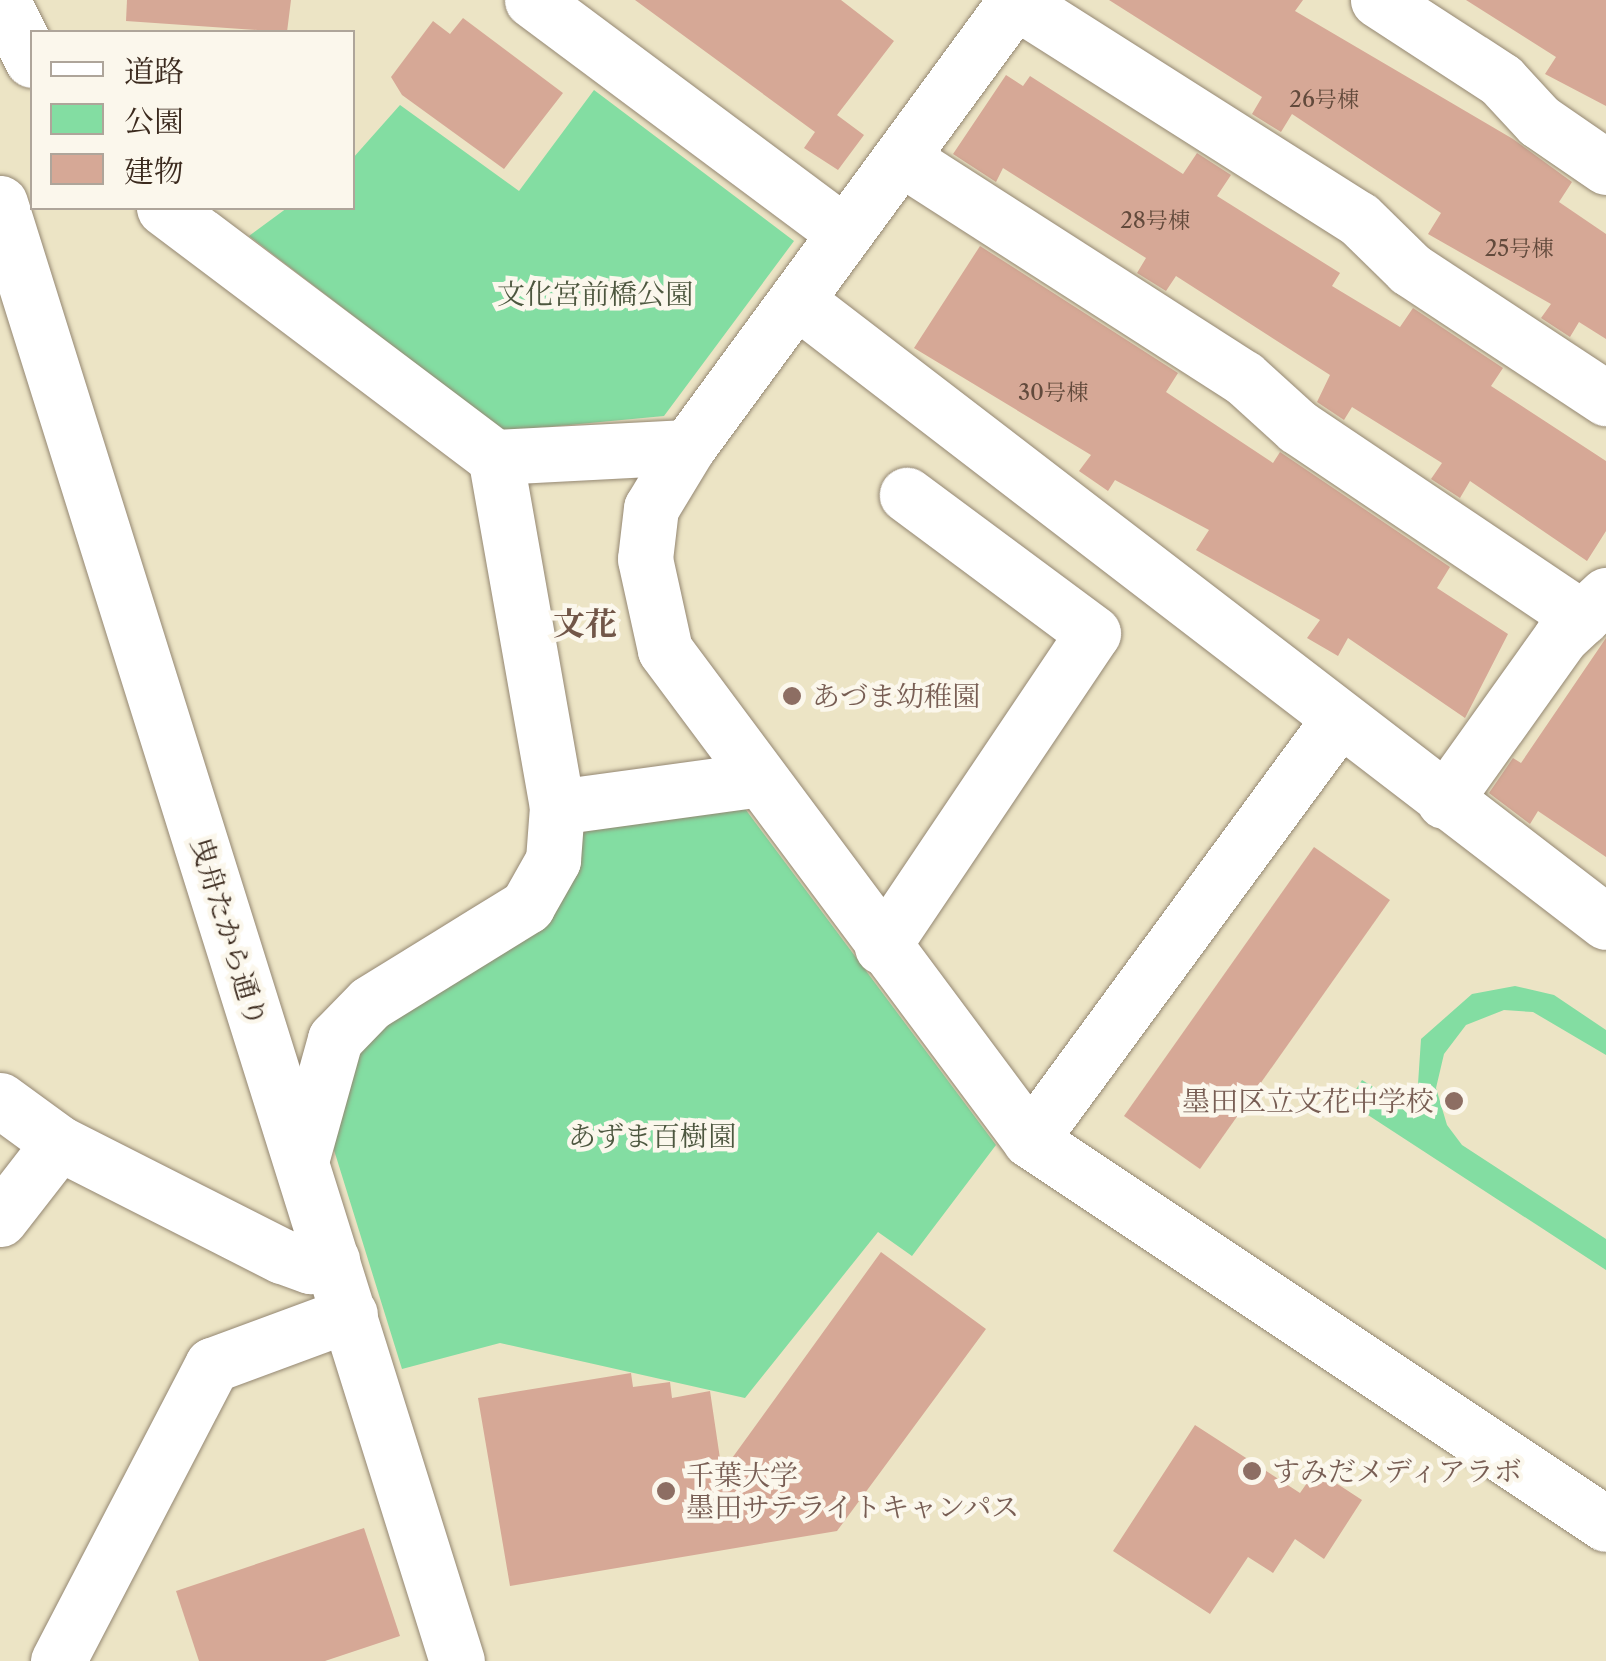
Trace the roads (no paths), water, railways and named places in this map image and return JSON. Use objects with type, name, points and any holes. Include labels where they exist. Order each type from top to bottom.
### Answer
[{"type":"street","points":[[2,0],[30,56]]},
{"type":"street","points":[[532,0],[844,234]]},
{"type":"street","points":[[1606,398],[1410,269],[1359,219],[1016,0],[688,446],[651,508],[645,559],[653,612],[666,650],[754,780],[1030,1140],[1606,1524]]},
{"type":"street","points":[[1378,0],[1500,80],[1539,122],[1606,166]]},
{"type":"street","points":[[901,158],[1244,378],[1298,428],[1594,606],[1444,801]]},
{"type":"street","name":"曳舟たから通り","points":[[0,204],[457,1661]]},
{"type":"street","points":[[167,210],[495,457],[688,446]]},
{"type":"street","points":[[796,300],[1606,922]]},
{"type":"street","points":[[301,1161],[335,1039],[370,1003],[527,906],[552,860],[557,807],[495,457]]},
{"type":"street","points":[[882,947],[1094,633],[907,495]]},
{"type":"street","points":[[1030,1140],[1339,720]]},
{"type":"street","points":[[557,807],[754,780]]},
{"type":"street","points":[[0,1100],[59,1143],[282,1256],[310,1266],[332,1260]]},
{"type":"street","points":[[0,1219],[59,1143]]},
{"type":"street","points":[[58,1661],[212,1365],[350,1314]]},
{"type":"place","name":"あづま幼稚園","points":[[792,696]]},
{"type":"place","name":"墨田区立文花中学校","points":[[1454,1101]]},
{"type":"place","name":"すみだメディアラボ","points":[[1252,1471]]},
{"type":"place","name":"千葉大学 墨田サテライトキャンパス","points":[[666,1491]]},
{"type":"district","name":"文花","points":[[585,624]]},
{"type":"park label","name":"文化宮前橋公園","points":[[595,294]]},
{"type":"park label","name":"あずま百樹園","points":[[652,1136]]}]
